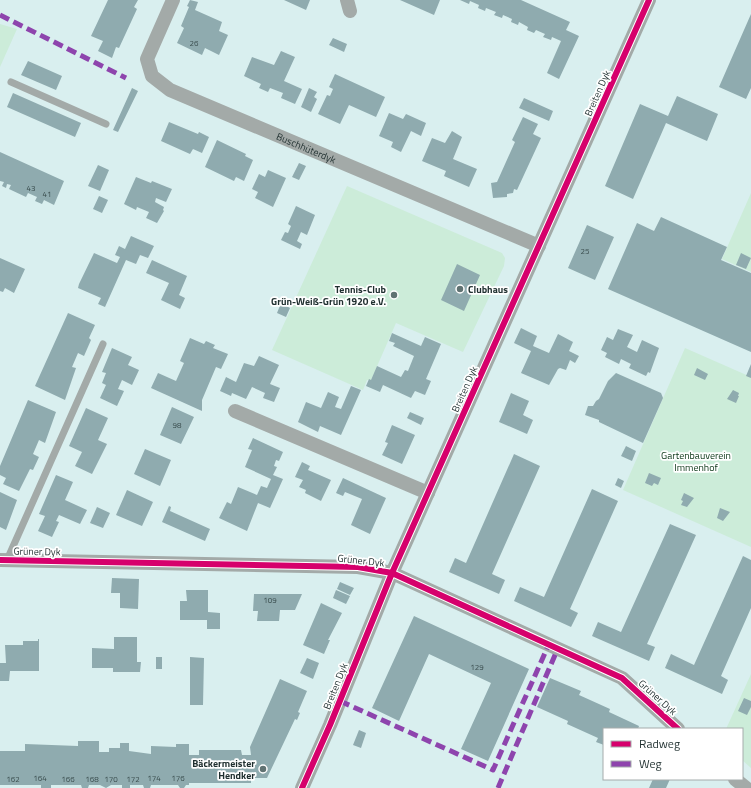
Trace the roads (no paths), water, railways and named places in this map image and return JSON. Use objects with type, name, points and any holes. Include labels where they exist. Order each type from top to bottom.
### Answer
[{"type":"street","name":"Buschhüterdyk","points":[[173,0],[146,59],[152,76],[170,90],[539,246]]},
{"type":"street","name":"Breiten Dyk","points":[[302,788],[330,725],[392,573],[649,0]]},
{"type":"street","points":[[235,411],[428,493]]},
{"type":"street","name":"Grüner Dyk","points":[[3,560],[358,567],[392,573],[622,678],[677,728]]},
{"type":"street","points":[[736,780],[746,788]]},
{"type":"lane","points":[[11,82],[106,124]]},
{"type":"lane","name":"Grüner Dyk","points":[[3,560],[103,344]]},
{"type":"place","name":"Clubhaus","points":[[460,289]]},
{"type":"place","name":"Tennis-Club Grün-Weiß-Grün 1920 e.V.","points":[[394,295]]},
{"type":"place","name":"Bäckermeister Hendker","points":[[263,769]]},
{"type":"park label","name":"Gartenbauverein Immenhof","points":[[696,460]]}]
